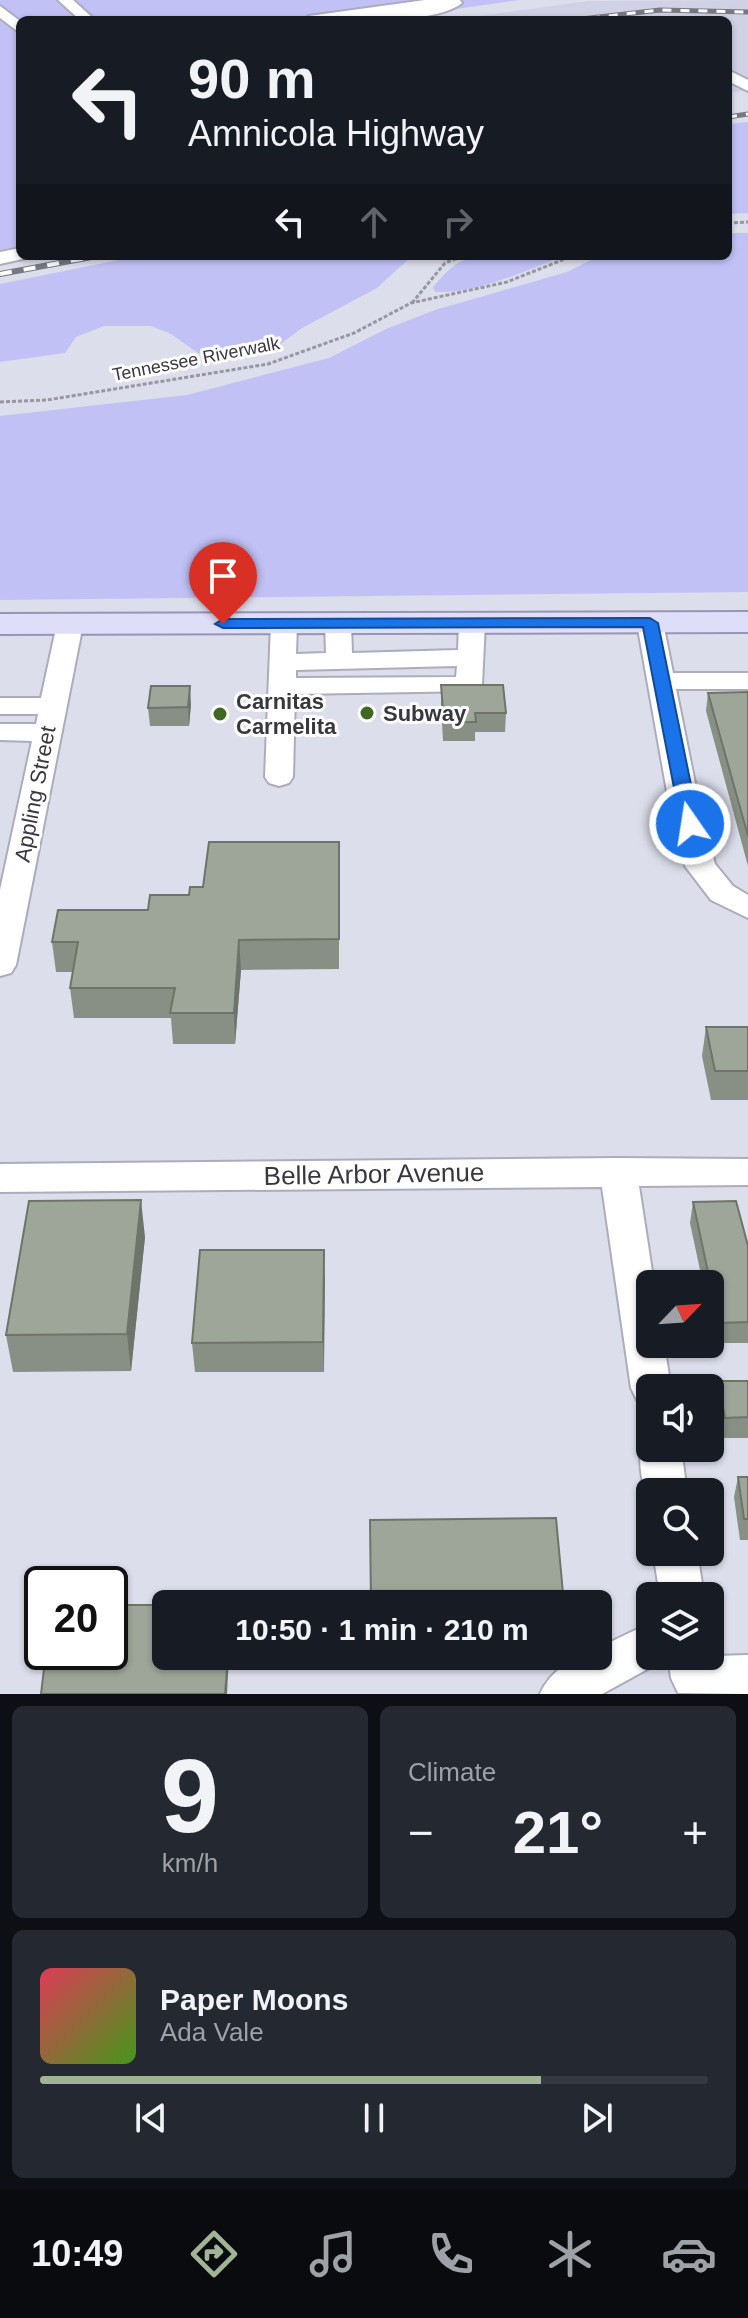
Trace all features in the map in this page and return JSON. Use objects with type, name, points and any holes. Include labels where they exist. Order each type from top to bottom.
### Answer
[{"type":"main road","points":[[0,624],[748,622]]},
{"type":"street","points":[[65,0],[83,16]]},
{"type":"street","points":[[338,16],[461,2]]},
{"type":"street","points":[[387,16],[438,9],[461,2]]},
{"type":"street","points":[[0,10],[16,25]]},
{"type":"street","points":[[732,79],[747,94]]},
{"type":"street","points":[[282,674],[469,685],[472,623]]},
{"type":"street","points":[[650,623],[700,866],[722,893],[748,908]]},
{"type":"street","name":"Appling Street","points":[[0,965],[13,845],[48,719],[70,624]]},
{"type":"street","points":[[279,777],[284,624]]},
{"type":"street","points":[[338,624],[339,661]]},
{"type":"street","points":[[282,674],[339,661],[470,658]]},
{"type":"street","points":[[661,681],[748,681]]},
{"type":"street","points":[[0,706],[48,719]]},
{"type":"street","points":[[0,732],[48,719]]},
{"type":"street","points":[[618,1171],[649,1374]]},
{"type":"street","name":"Belle Arbor Avenue","points":[[0,1178],[748,1172]]},
{"type":"street","points":[[563,1694],[636,1652]]},
{"type":"street","points":[[710,1670],[748,1677]]},
{"type":"path","points":[[411,303],[445,263],[453,260]]},
{"type":"path","name":"Tennessee Riverwalk","points":[[0,402],[47,400],[268,364],[354,333],[411,303],[507,282],[562,260]]},
{"type":"shaded area","points":[[0,0],[519,0],[408,16],[16,16],[16,247],[0,250]]},
{"type":"shaded area","points":[[748,0],[748,90],[732,92],[732,16],[478,16],[588,1]]},
{"type":"shaded area","points":[[748,122],[748,213],[732,214],[732,124]]},
{"type":"shaded area","points":[[732,233],[748,233],[748,592],[0,600],[0,416],[187,395],[329,358],[386,329],[435,310],[567,272],[591,260],[732,260]]},
{"type":"shaded area","points":[[118,260],[408,260],[377,288],[302,328],[275,348],[248,356],[224,358],[198,353],[171,334],[151,326],[104,326],[76,337],[65,353],[0,362],[0,284]]},
{"type":"shaded area","points":[[464,260],[553,260],[483,285],[435,292],[433,287]]},
{"type":"building","points":[[441,685],[503,685],[506,713],[475,713],[476,722],[444,722]]},
{"type":"building","points":[[151,686],[190,686],[188,707],[148,708]]},
{"type":"building","points":[[748,692],[748,836],[708,693]]},
{"type":"building","points":[[209,842],[339,842],[339,939],[239,940],[234,1013],[170,1013],[175,988],[70,988],[78,942],[52,942],[58,910],[148,910],[150,895],[189,895],[190,887],[203,887]]},
{"type":"building","points":[[706,1027],[748,1027],[748,1071],[715,1071]]},
{"type":"building","points":[[141,1200],[127,1334],[6,1335],[29,1201]]},
{"type":"building","points":[[736,1201],[748,1246],[748,1322],[724,1323],[724,1270],[708,1270],[693,1202]]},
{"type":"building","points":[[200,1250],[324,1250],[323,1342],[192,1343]]},
{"type":"building","points":[[724,1381],[748,1381],[748,1417],[725,1418]]},
{"type":"building","points":[[738,1477],[748,1477],[748,1519],[744,1519]]},
{"type":"building","points":[[556,1518],[563,1590],[371,1590],[370,1520]]},
{"type":"building","points":[[128,1605],[152,1605],[152,1670],[227,1670],[225,1694],[41,1694],[44,1670],[128,1670]]},
{"type":"railway","points":[[608,16],[660,10],[748,12]]},
{"type":"railway","points":[[732,116],[748,114]]},
{"type":"railway","points":[[0,274],[75,260]]},
{"type":"place","name":"Subway","points":[[367,713]]},
{"type":"place","name":"Carnitas Carmelita","points":[[220,714]]},
{"type":"route","points":[[223,624],[650,623],[690,824]]}]
